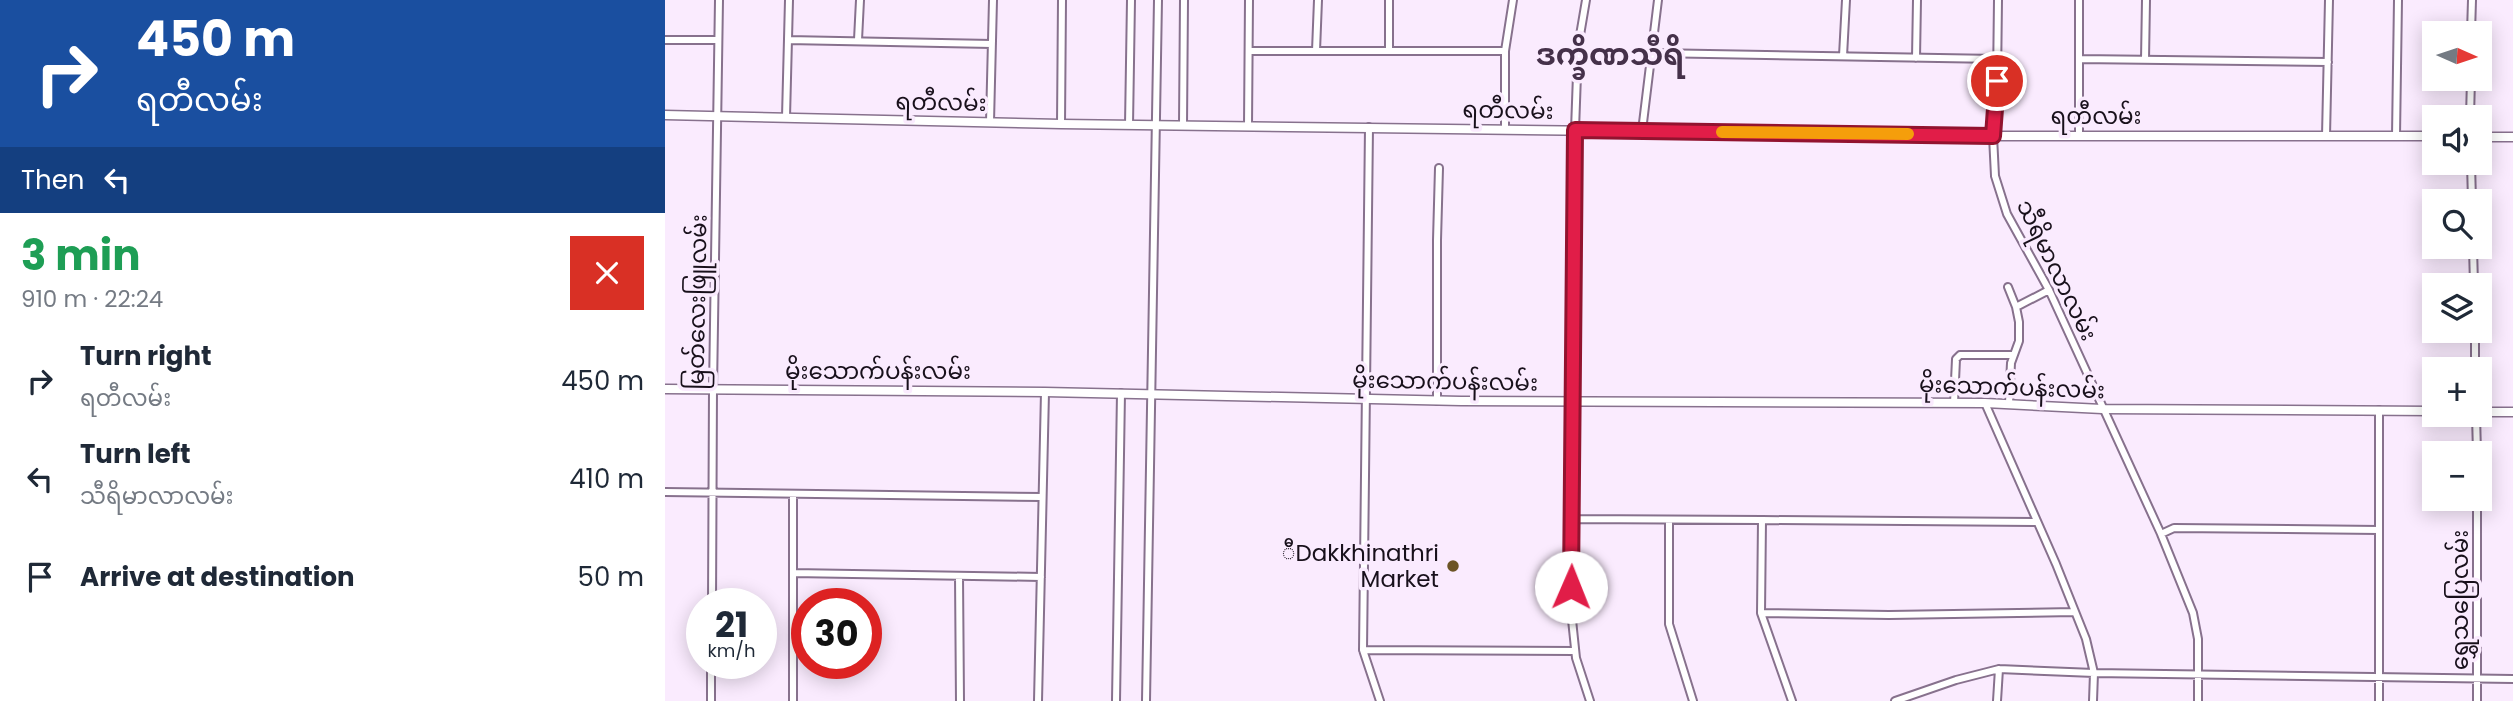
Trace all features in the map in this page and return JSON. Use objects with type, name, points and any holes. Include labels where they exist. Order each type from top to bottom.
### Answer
[{"type":"street","name":"မြတ်လေးဖြူလမ်း","points":[[712,588],[719,0]]},
{"type":"street","points":[[786,117],[789,0]]},
{"type":"street","points":[[858,40],[860,0]]},
{"type":"street","points":[[990,122],[993,0]]},
{"type":"street","points":[[1061,124],[1062,0]]},
{"type":"street","points":[[1129,125],[1131,0]]},
{"type":"street","points":[[1146,701],[1158,0]]},
{"type":"street","points":[[1183,125],[1184,0]]},
{"type":"street","points":[[1248,126],[1249,0]]},
{"type":"street","points":[[1316,51],[1318,0]]},
{"type":"street","points":[[1389,0],[1389,51]]},
{"type":"street","points":[[1505,129],[1505,51],[1513,0]]},
{"type":"street","points":[[1586,0],[1578,47],[1575,130],[1571,610],[1575,651],[1590,701]]},
{"type":"street","points":[[1642,131],[1658,0]]},
{"type":"street","points":[[1843,56],[1846,0]]},
{"type":"street","points":[[1916,58],[1917,0]]},
{"type":"street","name":"သီရိမာလာလမ်း","points":[[1998,0],[1993,136],[1995,176],[2007,214],[2049,290],[2161,534],[2193,613],[2198,639],[2198,701]]},
{"type":"street","points":[[2079,0],[2079,135]]},
{"type":"street","points":[[2145,60],[2146,0]]},
{"type":"street","points":[[2326,136],[2329,0]]},
{"type":"street","points":[[2396,136],[2398,0]]},
{"type":"street","points":[[2471,21],[2472,0]]},
{"type":"street","points":[[665,40],[718,40]]},
{"type":"street","points":[[788,40],[992,44]]},
{"type":"street","points":[[1249,51],[1505,51]]},
{"type":"street","points":[[1652,53],[1997,59]]},
{"type":"street","points":[[2079,59],[2328,62]]},
{"type":"street","name":"ရတီလမ်း","points":[[665,115],[1061,124],[1993,136],[2422,136]]},
{"type":"street","points":[[1369,127],[1363,650],[1380,701]]},
{"type":"street","points":[[2492,137],[2513,137]]},
{"type":"street","points":[[1437,401],[1439,168]]},
{"type":"street","points":[[2008,287],[2019,322],[2019,341],[2013,355],[2009,403]]},
{"type":"street","points":[[2016,307],[2049,290]]},
{"type":"street","points":[[1954,403],[1956,359],[1960,355],[2013,355]]},
{"type":"street","name":"မိုးသောက်ပန်းလမ်း","points":[[665,389],[1121,393],[1437,401],[2009,403],[2102,409],[2422,411]]},
{"type":"street","points":[[1038,701],[1045,392]]},
{"type":"street","points":[[1116,701],[1121,393]]},
{"type":"street","points":[[1985,403],[2086,639],[2094,673],[2092,701]]},
{"type":"street","points":[[2379,410],[2379,701]]},
{"type":"street","points":[[2492,413],[2513,412]]},
{"type":"street","points":[[665,492],[1042,497]]},
{"type":"street","points":[[793,494],[793,701]]},
{"type":"street","name":"ရွှေသပြေလမ်း","points":[[2477,511],[2477,701]]},
{"type":"street","points":[[1572,519],[2037,522]]},
{"type":"street","points":[[1762,520],[1761,613],[1792,701]]},
{"type":"street","points":[[1669,521],[1669,624],[1693,701]]},
{"type":"street","points":[[2161,534],[2174,528],[2379,530]]},
{"type":"street","points":[[793,573],[1041,577]]},
{"type":"street","points":[[959,576],[960,701]]},
{"type":"street","points":[[1761,613],[1889,615],[2075,612]]},
{"type":"street","points":[[1363,650],[1575,651]]},
{"type":"street","points":[[1895,701],[1956,680],[1999,669],[2513,680]]},
{"type":"street","points":[[1997,701],[1999,669]]},
{"type":"street","points":[[711,679],[711,701]]},
{"type":"slow traffic","points":[[1722,132],[1908,134]]},
{"type":"place","name":"ီDakkhinathri Market","points":[[1453,566]]},
{"type":"district","name":"ဒက္ခိဏသီရိ","points":[[1610,55]]},
{"type":"route","points":[[1571,587],[1575,130],[1993,136],[1997,81]]}]
